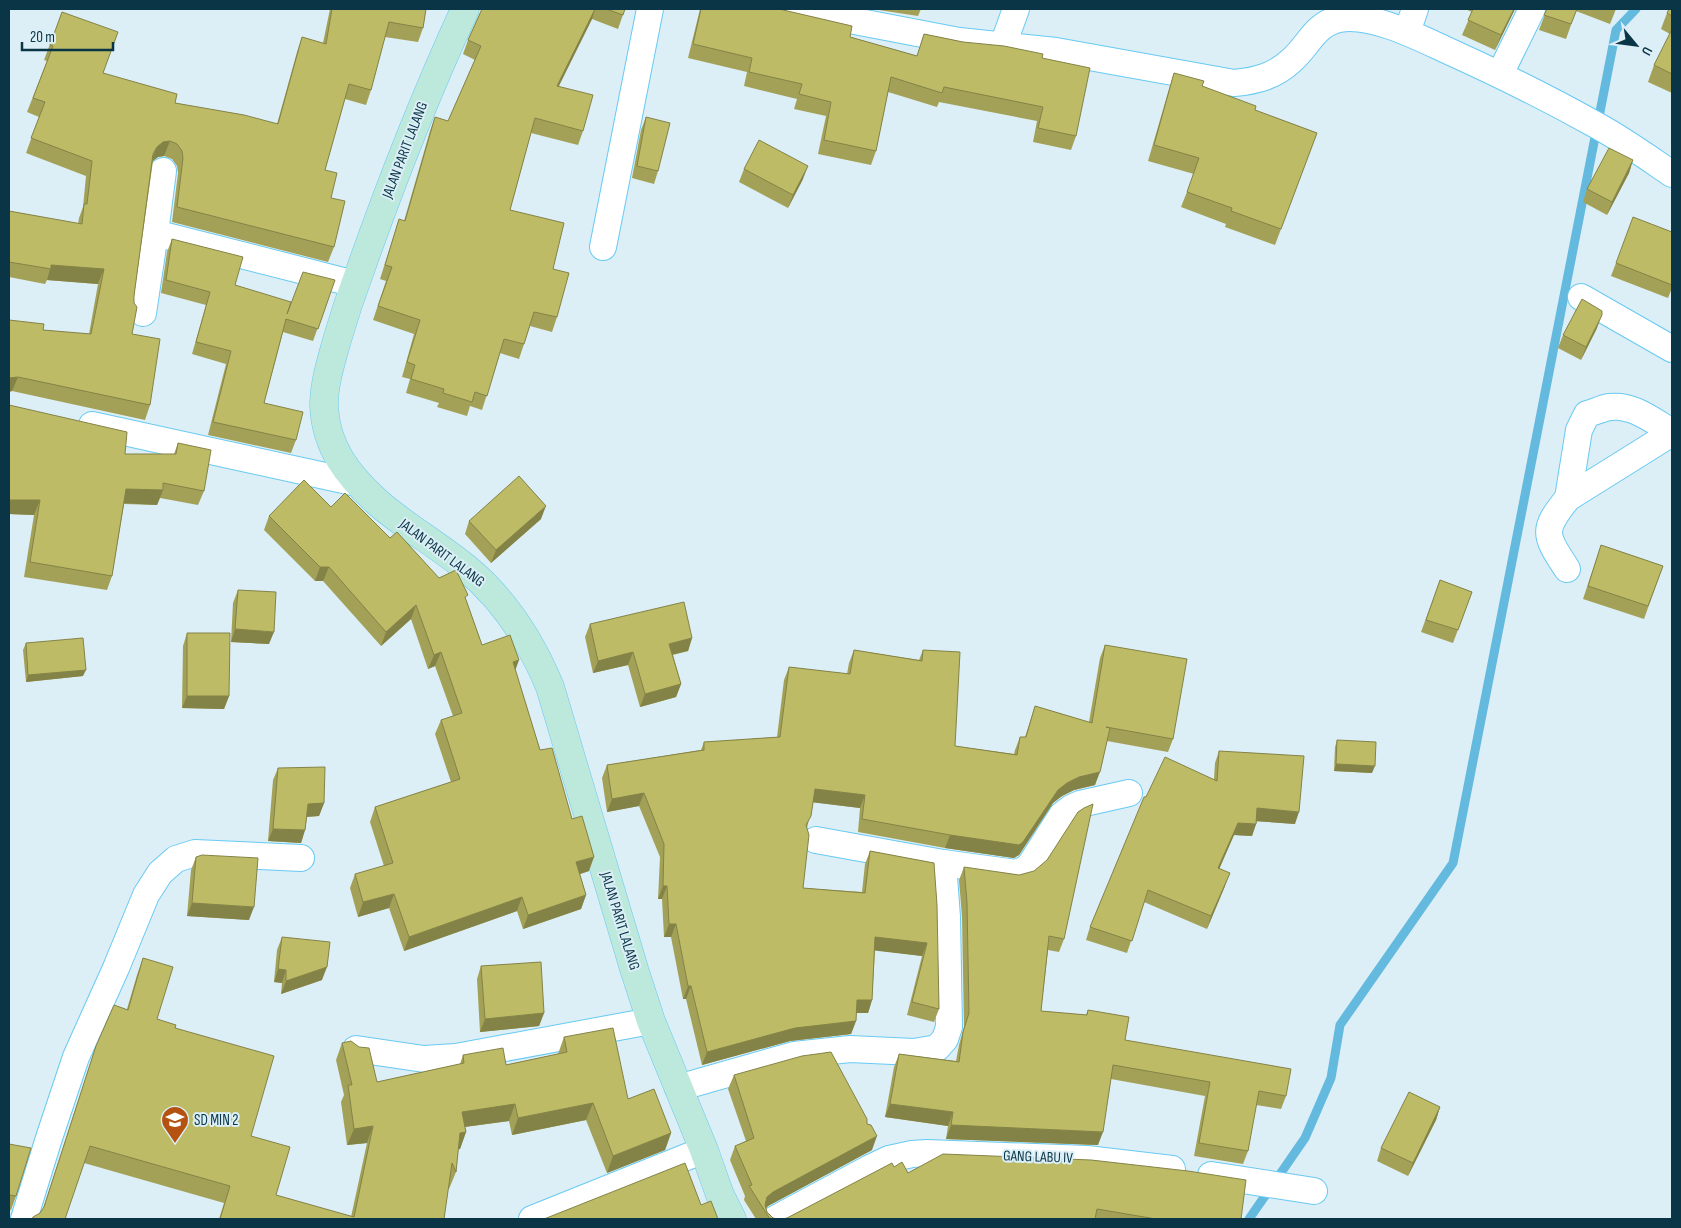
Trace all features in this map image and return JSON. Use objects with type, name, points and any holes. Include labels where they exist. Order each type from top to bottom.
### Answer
[{"type":"street","name":"JALAN PARIT LALANG","points":[[465,9],[425,98],[355,284],[327,376],[324,407],[328,433],[338,458],[357,483],[388,511],[484,583],[508,610],[540,662],[550,687],[651,1021],[704,1150],[720,1196],[732,1219]]},
{"type":"street","points":[[603,247],[650,9]]},
{"type":"street","points":[[792,9],[841,13],[959,41],[1003,44],[1056,51],[1234,83],[1253,82],[1276,72],[1293,60],[1316,31],[1330,21],[1349,17],[1397,18],[1592,123],[1672,174]]},
{"type":"street","points":[[1003,44],[1016,9]]},
{"type":"street","points":[[1500,74],[1532,9]]},
{"type":"street","points":[[143,313],[163,172]]},
{"type":"street","points":[[155,233],[355,284]]},
{"type":"street","points":[[1581,297],[1672,349]]},
{"type":"street","points":[[1567,569],[1550,538],[1548,527],[1556,512],[1568,498],[1672,432],[1639,412],[1622,406],[1608,407],[1587,414],[1579,430],[1568,498]]},
{"type":"street","points":[[64,419],[357,483]]},
{"type":"street","points":[[816,840],[1016,874],[1030,865],[1062,815],[1071,808],[1080,804],[1129,793]]},
{"type":"street","points":[[24,1219],[76,1057],[146,895],[160,873],[176,859],[195,854],[301,858]]},
{"type":"street","points":[[678,1088],[794,1055],[850,1049],[914,1052],[937,1048],[945,1039],[950,1027],[944,863]]},
{"type":"street","points":[[356,1049],[424,1059],[456,1057],[651,1021]]},
{"type":"street","points":[[532,1219],[704,1150]]},
{"type":"street","name":"GANG LABU IV","points":[[775,1219],[883,1162],[912,1154],[927,1153],[1087,1159],[1185,1170],[1314,1192]]},
{"type":"building","points":[[332,9],[426,9],[423,28],[389,22],[371,90],[349,84],[325,170],[337,173],[331,198],[345,201],[334,247],[177,207],[183,158],[182,151],[177,144],[170,141],[163,142],[153,154],[134,296],[134,303],[137,307],[132,334],[160,339],[150,405],[18,377],[9,378],[9,320],[44,324],[43,330],[91,334],[104,269],[51,265],[51,269],[9,262],[9,211],[82,224],[84,204],[87,204],[92,161],[31,138],[45,102],[33,98],[53,46],[50,45],[62,12],[118,32],[103,73],[177,94],[175,103],[244,115],[278,124],[302,37],[326,44]]},
{"type":"building","points":[[482,9],[595,9],[557,86],[593,95],[583,131],[535,118],[510,210],[564,223],[553,269],[569,273],[557,317],[534,312],[524,344],[504,339],[487,396],[475,392],[472,402],[443,393],[444,389],[411,379],[415,365],[407,362],[420,320],[378,306],[392,267],[385,265],[399,219],[405,221],[435,117],[448,121],[481,46],[468,40]]},
{"type":"building","points":[[606,9],[625,9],[623,15]]},
{"type":"building","points":[[701,9],[779,9],[852,26],[850,37],[917,56],[924,34],[963,42],[1004,46],[1043,54],[1042,58],[1090,68],[1076,136],[1038,128],[1043,107],[944,87],[942,93],[891,77],[876,151],[824,140],[831,102],[799,94],[802,84],[749,72],[752,58],[693,44]]},
{"type":"building","points":[[1473,9],[1514,9],[1501,35],[1468,20]]},
{"type":"building","points":[[1547,9],[1577,9],[1571,24],[1544,15]]},
{"type":"building","points":[[1669,9],[1672,9],[1672,16],[1667,13]]},
{"type":"building","points":[[1672,29],[1672,74],[1654,65]]},
{"type":"building","points":[[1174,73],[1204,81],[1202,86],[1256,106],[1255,110],[1317,133],[1281,229],[1231,211],[1232,208],[1187,192],[1199,158],[1154,145]]},
{"type":"building","points":[[646,117],[670,123],[658,171],[637,166]]},
{"type":"building","points":[[759,140],[808,166],[793,195],[744,169]]},
{"type":"building","points":[[1609,148],[1633,160],[1612,202],[1587,189]]},
{"type":"building","points":[[1633,217],[1672,232],[1672,285],[1616,263]]},
{"type":"building","points":[[172,239],[243,257],[235,285],[291,302],[287,314],[303,272],[335,280],[318,329],[286,319],[264,403],[303,412],[296,440],[213,422],[231,351],[196,342],[210,292],[166,280]]},
{"type":"building","points":[[1582,299],[1602,311],[1602,315],[1586,347],[1563,335]]},
{"type":"building","points":[[9,405],[127,432],[125,454],[176,454],[178,443],[211,450],[204,491],[163,483],[163,490],[126,489],[112,576],[30,562],[40,500],[9,500]]},
{"type":"building","points":[[519,476],[546,506],[496,550],[469,521]]},
{"type":"building","points":[[304,480],[331,507],[345,493],[390,538],[397,532],[439,578],[456,570],[468,595],[465,597],[482,645],[510,635],[519,660],[513,662],[540,750],[552,748],[572,819],[582,816],[594,857],[576,862],[586,895],[528,915],[522,897],[409,937],[394,894],[363,902],[355,874],[393,863],[375,807],[460,779],[441,720],[462,713],[441,652],[434,655],[416,605],[386,632],[329,567],[320,567],[269,516]]},
{"type":"building","points":[[1601,545],[1663,566],[1648,606],[1588,586]]},
{"type":"building","points":[[1440,580],[1472,592],[1458,630],[1426,620]]},
{"type":"building","points":[[238,590],[276,592],[274,632],[235,629]]},
{"type":"building","points":[[684,602],[692,638],[669,644],[681,684],[645,694],[633,652],[598,661],[590,624]]},
{"type":"building","points":[[187,633],[230,633],[229,696],[187,696]]},
{"type":"building","points":[[83,638],[86,670],[28,675],[26,643]]},
{"type":"building","points":[[1105,645],[1187,659],[1173,739],[1106,727],[1110,728],[1100,772],[1079,777],[1058,790],[1023,842],[1019,845],[862,819],[865,795],[815,789],[811,816],[806,825],[809,835],[803,888],[865,893],[870,851],[934,863],[937,905],[939,1009],[912,1002],[927,943],[875,937],[872,1000],[857,1000],[856,1021],[795,1028],[707,1052],[691,986],[688,986],[676,924],[669,924],[667,886],[663,886],[664,844],[644,793],[612,799],[607,765],[704,750],[704,742],[780,737],[789,667],[850,674],[854,650],[922,661],[923,650],[960,652],[955,746],[1017,755],[1020,737],[1026,737],[1035,706],[1092,723]]},
{"type":"building","points":[[1337,740],[1376,742],[1375,766],[1336,764]]},
{"type":"building","points":[[1219,751],[1304,756],[1299,812],[1257,808],[1256,824],[1238,823],[1218,868],[1230,873],[1211,916],[1148,890],[1132,941],[1090,927],[1144,797],[1146,797],[1165,757],[1217,781]]},
{"type":"building","points":[[325,767],[324,803],[308,804],[305,830],[273,829],[278,768]]},
{"type":"building","points":[[1093,804],[1064,939],[1049,936],[1041,1011],[1087,1015],[1088,1010],[1129,1017],[1125,1040],[1291,1069],[1286,1096],[1259,1091],[1248,1151],[1199,1143],[1210,1082],[1113,1065],[1103,1132],[951,1125],[953,1112],[890,1104],[899,1054],[959,1062],[963,1032],[969,1013],[967,903],[964,867],[1019,875],[1034,871],[1047,860],[1078,812]]},
{"type":"building","points":[[202,855],[258,858],[254,907],[192,903],[196,857]]},
{"type":"building","points":[[282,937],[330,942],[327,967],[286,981],[286,970],[278,969]]},
{"type":"building","points":[[143,958],[173,967],[157,1019],[176,1025],[175,1028],[274,1056],[251,1136],[290,1147],[276,1195],[354,1217],[373,1126],[354,1129],[348,1085],[352,1085],[342,1043],[351,1041],[359,1047],[369,1048],[377,1082],[464,1063],[463,1055],[503,1048],[506,1065],[567,1052],[564,1037],[613,1028],[628,1099],[654,1089],[671,1133],[613,1156],[593,1103],[518,1118],[515,1104],[462,1112],[466,1132],[460,1133],[456,1172],[452,1163],[444,1219],[220,1219],[230,1186],[90,1146],[65,1219],[32,1219],[44,1207],[96,1046],[114,1005],[128,1010]]},
{"type":"building","points":[[541,962],[544,1013],[485,1019],[481,966]]},
{"type":"building","points":[[831,1052],[867,1119],[867,1124],[871,1125],[877,1136],[773,1192],[767,1197],[765,1205],[767,1212],[773,1218],[778,1219],[770,1219],[749,1186],[752,1185],[735,1146],[754,1138],[734,1075],[802,1056]]},
{"type":"building","points":[[1409,1092],[1440,1107],[1413,1163],[1381,1148]]},
{"type":"building","points":[[9,1144],[31,1148],[16,1196],[9,1195]]},
{"type":"building","points":[[943,1154],[1091,1160],[1188,1171],[1246,1180],[1241,1219],[1156,1219],[1097,1209],[1095,1219],[782,1219],[892,1163],[894,1167],[902,1162],[908,1173]]},
{"type":"building","points":[[685,1163],[701,1205],[711,1201],[718,1219],[544,1219]]},
{"type":"waterway","points":[[1249,1219],[1305,1138],[1331,1078],[1340,1025],[1453,863],[1616,30],[1636,9]]},
{"type":"place","name":"SD MIN 2","points":[[175,1144]]}]
